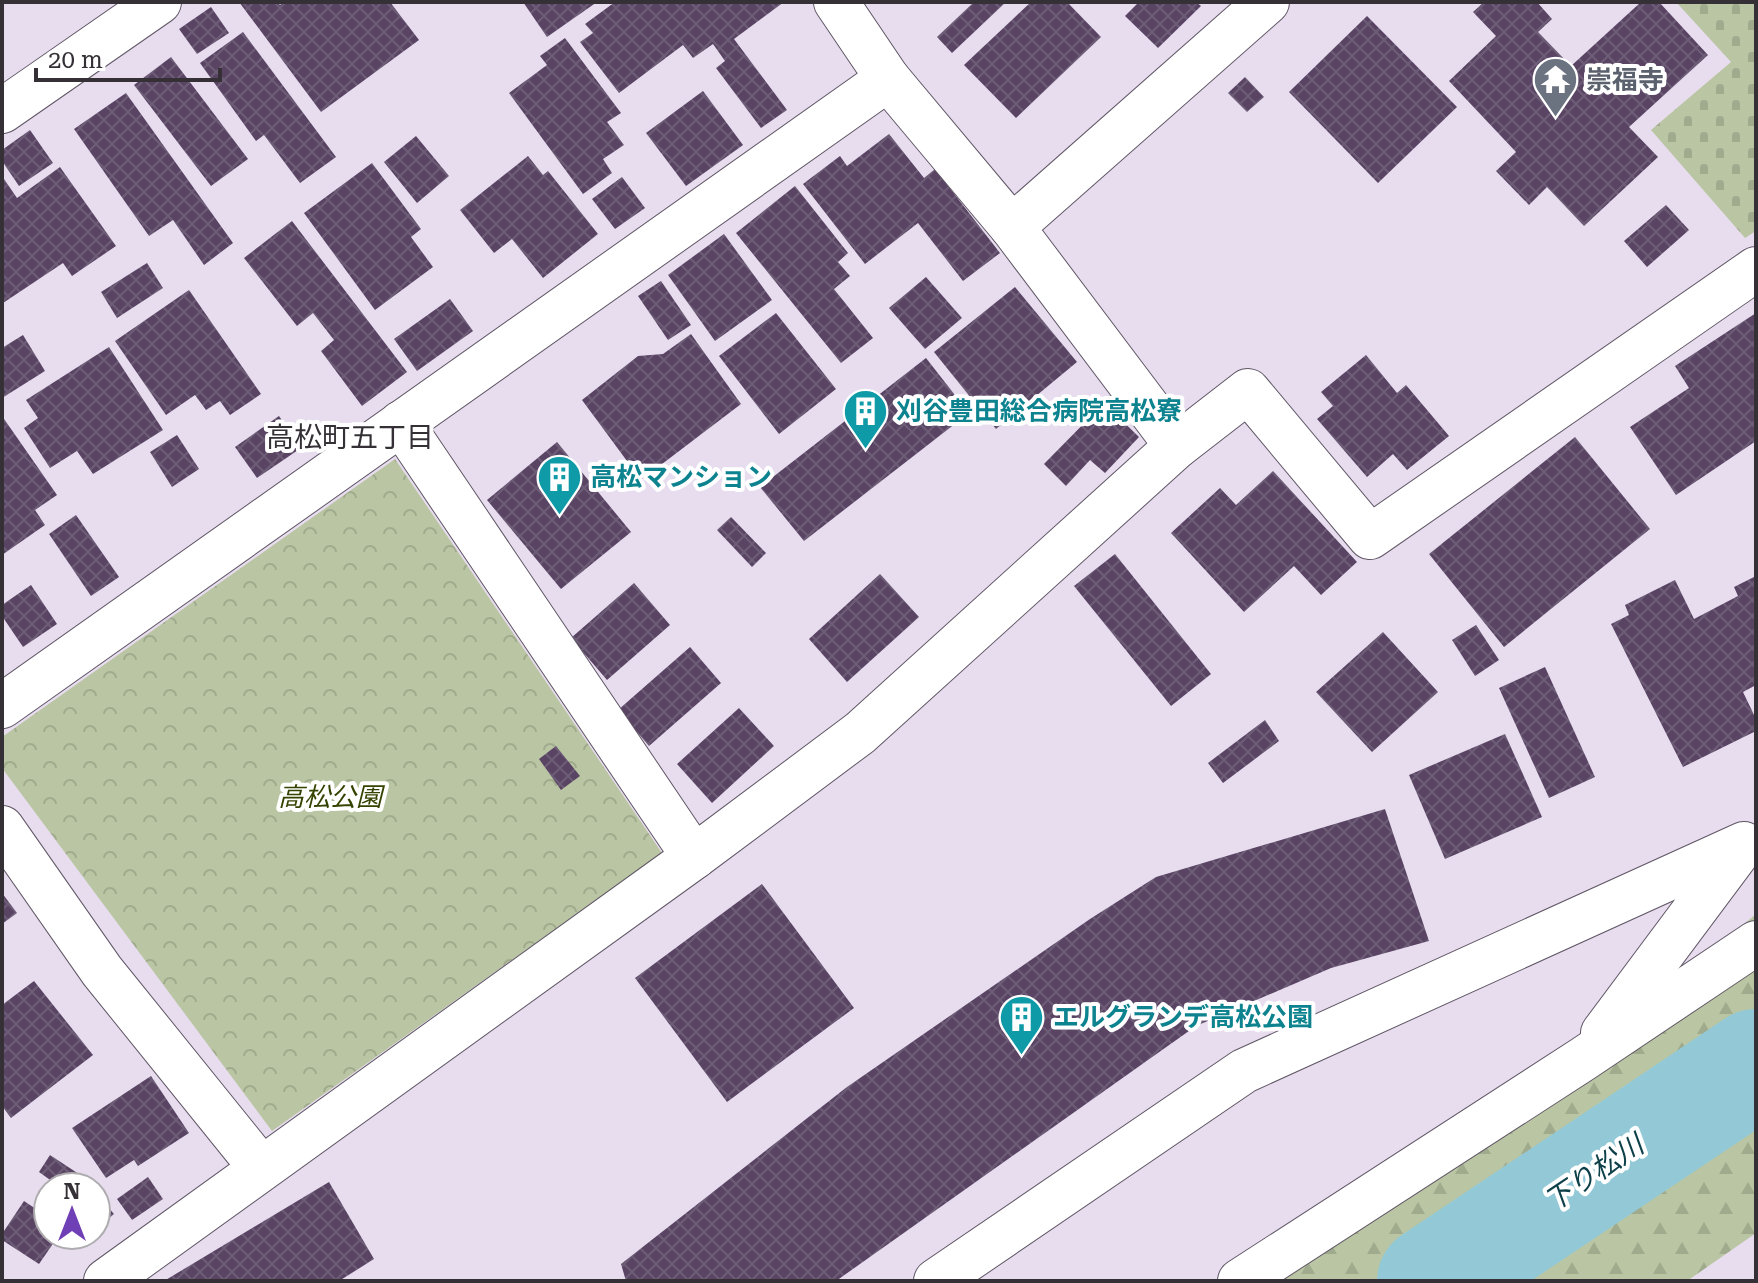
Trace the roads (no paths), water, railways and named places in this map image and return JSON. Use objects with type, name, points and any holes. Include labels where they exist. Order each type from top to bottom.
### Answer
[{"type":"street","points":[[2,111],[159,2]]},
{"type":"street","points":[[836,2],[888,79],[1012,227],[1177,446]]},
{"type":"street","points":[[1012,227],[1267,2]]},
{"type":"street","points":[[2,706],[888,79]]},
{"type":"street","points":[[106,1281],[694,857],[860,733],[1177,446],[1248,391],[1370,537],[1756,269]]},
{"type":"street","points":[[401,423],[694,857]]},
{"type":"street","points":[[2,828],[102,971],[261,1168]]},
{"type":"street","points":[[1583,1059],[1750,841]]},
{"type":"street","points":[[936,1281],[1244,1071],[1750,841]]},
{"type":"street","points":[[1240,1281],[1756,943]]},
{"type":"waterway","name":"下り松川","points":[[1432,1281],[1756,1064]]},
{"type":"place","name":"崇福寺","points":[[1555,119]]},
{"type":"place","name":"刈谷豊田総合病院高松寮","points":[[865,450]]},
{"type":"place","name":"高松マンション","points":[[559,516]]},
{"type":"place","name":"エルグランデ高松公園","points":[[1022,1056]]},
{"type":"district","name":"高松町五丁目","points":[[350,437]]},
{"type":"park label","name":"高松公園","points":[[330,797]]}]
